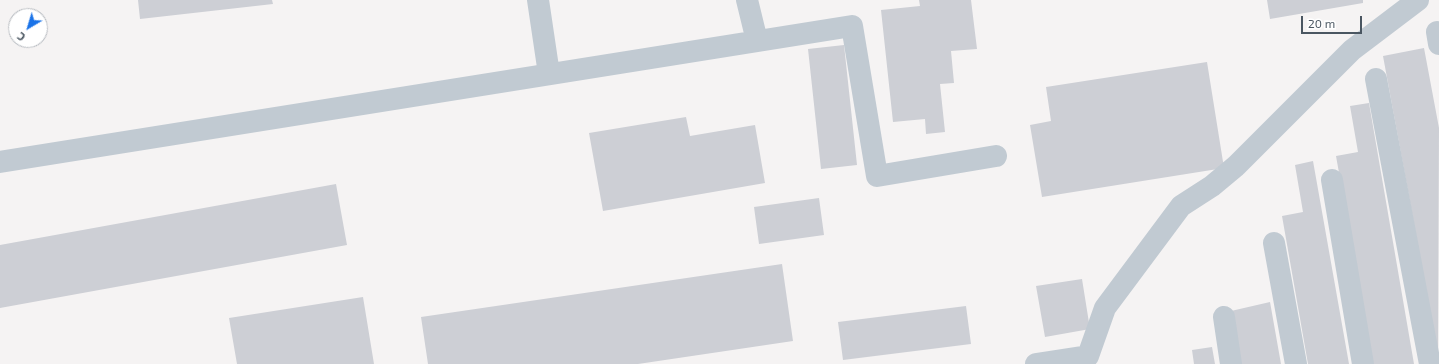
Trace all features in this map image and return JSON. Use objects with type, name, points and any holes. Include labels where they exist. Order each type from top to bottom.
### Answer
[{"type":"lane","points":[[538,0],[549,74]]},
{"type":"lane","points":[[747,0],[757,41]]},
{"type":"lane","points":[[1036,364],[1088,356],[1105,308],[1181,206],[1212,186],[1236,166],[1352,50],[1418,0]]},
{"type":"lane","points":[[0,162],[852,26],[877,176],[996,156]]},
{"type":"lane","points":[[1376,79],[1430,364]]},
{"type":"lane","points":[[1332,180],[1363,364]]},
{"type":"lane","points":[[1274,243],[1296,364]]},
{"type":"lane","points":[[1224,317],[1231,364]]},
{"type":"building","points":[[138,0],[272,0],[273,4],[140,19]]},
{"type":"building","points":[[919,0],[971,0],[977,49],[951,51],[954,83],[940,84],[945,132],[926,134],[925,119],[893,122],[881,10],[920,6]]},
{"type":"building","points":[[1267,0],[1363,0],[1363,3],[1270,19]]},
{"type":"building","points":[[844,45],[857,165],[821,169],[808,49]]},
{"type":"building","points":[[1424,48],[1439,128],[1438,354],[1383,56]]},
{"type":"building","points":[[1207,62],[1224,168],[1042,197],[1030,125],[1051,121],[1046,87]]},
{"type":"building","points":[[1369,103],[1414,364],[1373,364],[1336,156],[1358,152],[1350,106]]},
{"type":"building","points":[[686,117],[690,136],[755,125],[765,183],[603,211],[589,133]]},
{"type":"building","points":[[1313,161],[1349,364],[1308,364],[1282,216],[1303,212],[1295,165]]},
{"type":"building","points":[[336,184],[347,245],[0,308],[0,245]]},
{"type":"building","points":[[819,198],[824,235],[759,244],[754,207]]},
{"type":"building","points":[[782,264],[793,341],[638,364],[428,364],[421,317]]},
{"type":"building","points":[[1082,279],[1090,329],[1045,337],[1036,286]]},
{"type":"building","points":[[363,297],[374,364],[237,364],[229,318]]},
{"type":"building","points":[[1270,302],[1281,364],[1239,364],[1231,311]]},
{"type":"building","points":[[966,306],[971,344],[843,360],[838,322]]},
{"type":"building","points":[[1212,347],[1215,364],[1194,364],[1192,350]]}]
